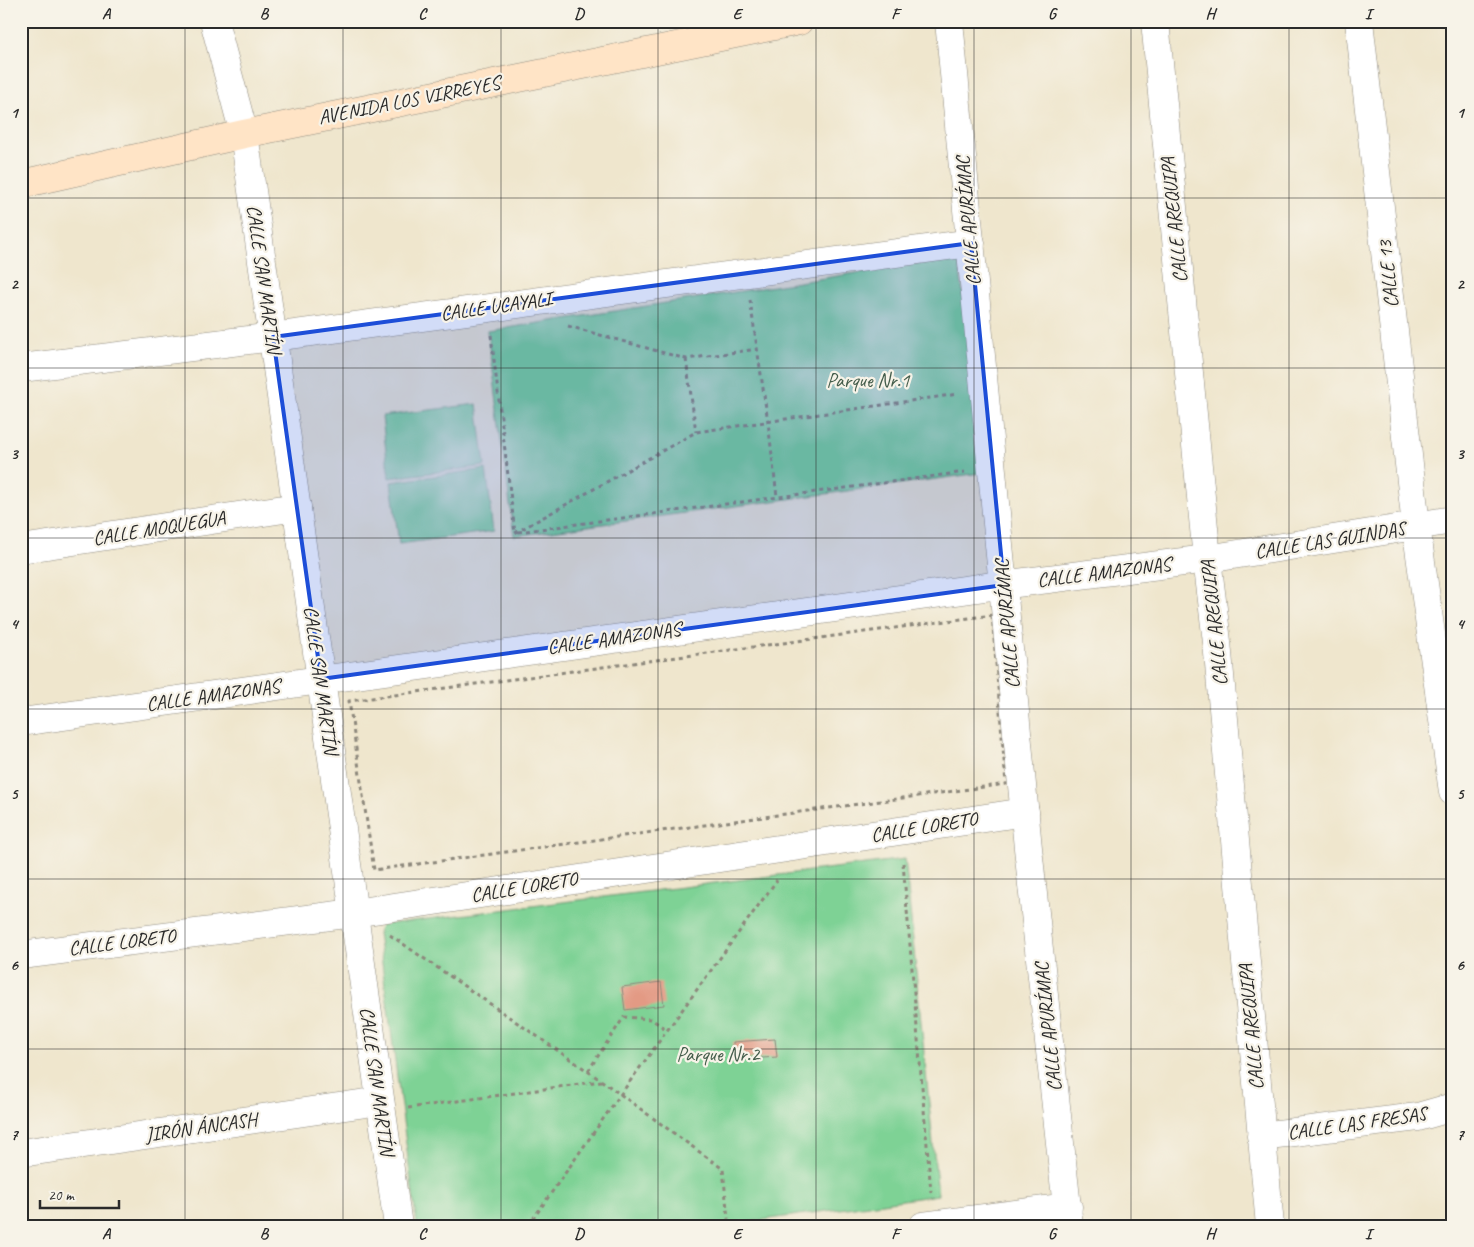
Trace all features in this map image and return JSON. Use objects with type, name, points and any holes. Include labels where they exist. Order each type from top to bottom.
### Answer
[{"type":"street","name":"CALLE SAN MARTÍN","points":[[214,21],[244,134],[398,1226]]},
{"type":"street","name":"AVENIDA LOS VIRREYES","points":[[21,184],[244,134],[799,21]]},
{"type":"street","name":"CALLE APURÍMAC","points":[[949,21],[1025,812],[1069,1217]]},
{"type":"street","name":"CALLE AREQUIPA","points":[[1155,21],[1216,642],[1270,1226]]},
{"type":"street","name":"CALLE 13","points":[[1360,21],[1416,526],[1453,792]]},
{"type":"street","name":"CALLE UCAYALI","points":[[21,368],[971,243]]},
{"type":"street","name":"CALLE MOQUEGUA","points":[[21,549],[297,507]]},
{"type":"street","name":"CALLE LAS GUINDAS","points":[[1207,559],[1453,520]]},
{"type":"street","name":"CALLE AMAZONAS","points":[[21,722],[1004,584],[1207,559]]},
{"type":"street","name":"CALLE LORETO","points":[[21,955],[354,913],[1025,812]]},
{"type":"street","name":"JIRÓN ÁNCASH","points":[[21,1153],[380,1102]]},
{"type":"street","name":"CALLE LAS FRESAS","points":[[1261,1136],[1418,1117],[1453,1107]]},
{"type":"street","points":[[923,1226],[1069,1217]]},
{"type":"path","points":[[746,272],[777,497]]},
{"type":"path","points":[[567,326],[686,359],[758,349]]},
{"type":"path","points":[[490,333],[515,533]]},
{"type":"path","points":[[686,359],[696,432]]},
{"type":"path","points":[[515,533],[696,432],[960,394]]},
{"type":"path","points":[[515,533],[968,472]]},
{"type":"path","points":[[992,616],[1006,784],[374,870],[348,701],[992,616]]},
{"type":"path","points":[[903,863],[931,1192]]},
{"type":"path","points":[[528,1226],[620,1095],[777,880]]},
{"type":"path","points":[[387,932],[588,1071],[723,1169],[728,1219]]},
{"type":"path","points":[[588,1071],[624,1017],[651,1019],[667,1030]]},
{"type":"path","points":[[408,1108],[602,1081]]},
{"type":"highlighted area","points":[[971,243],[1004,585],[321,679],[273,337]]},
{"type":"green space","name":"Parque Nr.1","points":[[958,257],[988,472],[514,536],[488,331]]},
{"type":"green space","points":[[477,404],[485,466],[389,478],[382,416]]},
{"type":"green space","points":[[486,469],[494,531],[399,544],[391,482]]},
{"type":"green space","name":"Parque Nr.2","points":[[905,859],[938,1195],[721,1226],[417,1226],[378,933],[381,925]]},
{"type":"building","points":[[661,982],[664,1005],[625,1010],[622,987]]},
{"type":"building","points":[[775,1039],[777,1057],[734,1060],[733,1042]]}]
